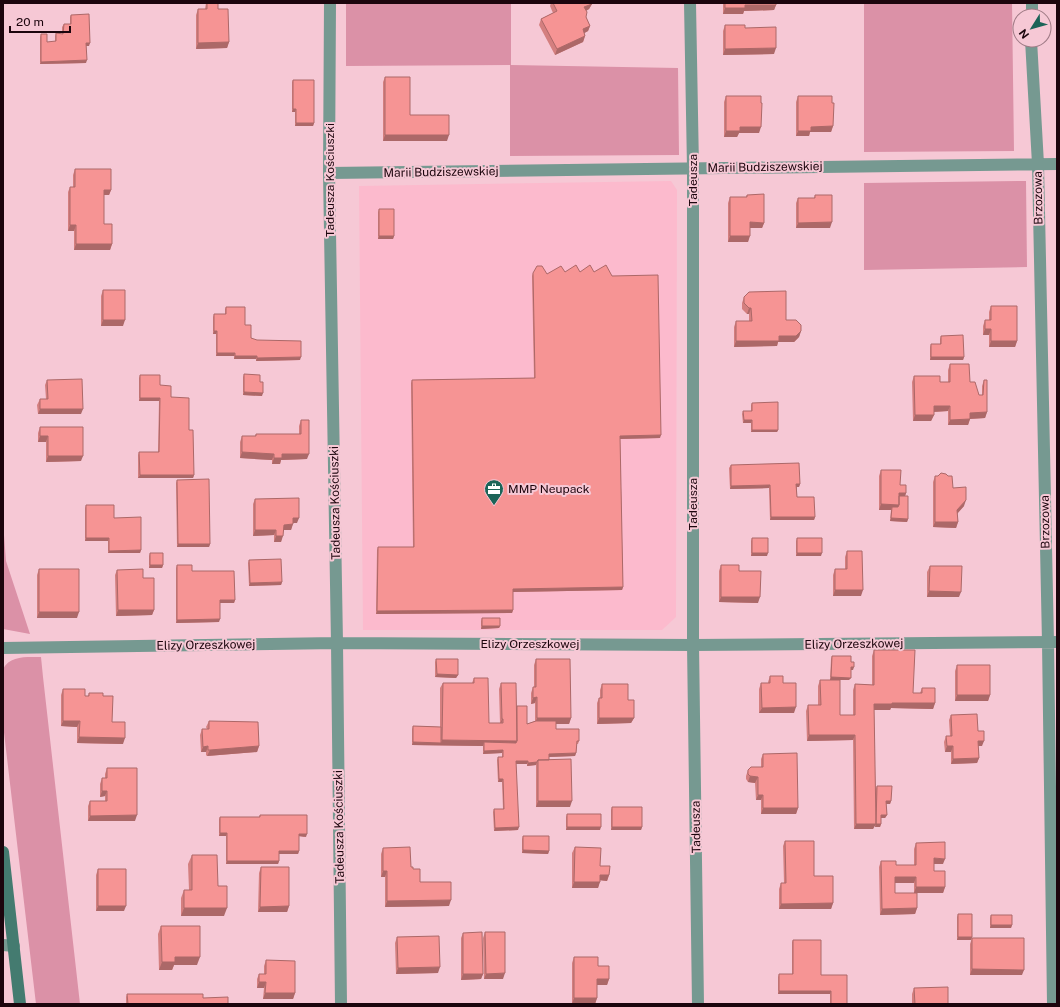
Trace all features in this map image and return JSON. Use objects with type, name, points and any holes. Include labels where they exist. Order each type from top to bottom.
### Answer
[{"type":"main road","points":[[3,852],[8,946],[20,1004]]},
{"type":"street","name":"Tadeusza Kościuszki","points":[[330,3],[329,173],[337,643],[341,1004]]},
{"type":"street","name":"Tadeusza","points":[[690,3],[693,168],[693,645],[698,1004]]},
{"type":"street","name":"Brzozowa","points":[[1031,48],[1038,164],[1052,642],[1053,1004]]},
{"type":"street","name":"Marii Budziszewskiej","points":[[329,173],[1057,164]]},
{"type":"street","name":"Elizy Orzeszkowej","points":[[3,648],[337,643],[693,645],[1052,642]]},
{"type":"shaded area","points":[[346,3],[511,3],[511,65],[678,68],[679,155],[510,156],[510,65],[346,66]]},
{"type":"shaded area","points":[[864,3],[1012,3],[1014,151],[864,152]]},
{"type":"shaded area","points":[[671,181],[677,190],[676,617],[662,630],[363,630],[359,186]]},
{"type":"shaded area","points":[[1026,181],[1027,267],[864,270],[864,183]]},
{"type":"shaded area","points":[[3,522],[6,561],[30,634],[3,629]]},
{"type":"shaded area","points":[[25,657],[41,657],[80,1004],[36,1004],[3,724],[3,669],[6,664],[15,659]]},
{"type":"building","points":[[207,3],[218,3],[218,9],[228,9],[229,42],[198,43],[198,9],[207,9]]},
{"type":"building","points":[[553,3],[592,4],[584,7],[587,12],[586,17],[590,26],[583,29],[585,36],[557,49],[541,19],[557,11]]},
{"type":"building","points":[[725,3],[776,3],[776,5],[745,5],[745,8],[725,8]]},
{"type":"building","points":[[89,14],[90,43],[86,43],[87,60],[41,62],[41,34],[47,34],[47,42],[56,41],[56,33],[63,34],[64,24],[71,24],[71,15]]},
{"type":"building","points":[[725,25],[745,25],[745,28],[776,27],[776,48],[725,49]]},
{"type":"building","points":[[385,77],[410,77],[410,115],[449,115],[449,135],[385,135]]},
{"type":"building","points":[[293,80],[314,80],[314,123],[296,123],[296,109],[293,109]]},
{"type":"building","points":[[726,96],[761,96],[761,127],[740,127],[740,131],[726,131]]},
{"type":"building","points":[[798,96],[832,96],[832,103],[834,103],[833,126],[811,127],[811,131],[798,131]]},
{"type":"building","points":[[75,169],[111,169],[111,190],[104,190],[104,224],[112,224],[112,244],[76,244],[76,225],[70,225],[70,187],[75,187]]},
{"type":"building","points":[[764,194],[764,223],[750,222],[750,236],[730,236],[730,197],[747,197],[747,195]]},
{"type":"building","points":[[815,195],[832,195],[832,222],[798,223],[798,198],[815,198]]},
{"type":"building","points":[[379,209],[394,209],[394,236],[379,236]]},
{"type":"building","points":[[576,265],[580,272],[590,265],[594,272],[606,265],[612,276],[658,275],[661,435],[620,436],[623,587],[513,589],[513,610],[377,611],[378,547],[414,547],[412,380],[535,378],[533,273],[537,266],[542,266],[547,274],[561,266],[565,272]]},
{"type":"building","points":[[103,290],[125,290],[125,320],[103,320]]},
{"type":"building","points":[[786,291],[786,320],[796,320],[801,325],[801,331],[796,336],[779,336],[779,341],[736,341],[736,321],[752,321],[751,308],[744,303],[744,297],[749,292]]},
{"type":"building","points":[[991,306],[1017,306],[1017,341],[991,341],[991,329],[985,329],[985,320],[991,320]]},
{"type":"building","points":[[226,307],[245,307],[245,325],[251,325],[251,338],[257,340],[301,341],[301,357],[257,358],[257,356],[235,356],[235,353],[217,353],[217,331],[214,331],[214,314],[226,314]]},
{"type":"building","points":[[963,335],[964,357],[931,357],[931,344],[941,344],[941,336]]},
{"type":"building","points":[[950,364],[969,364],[970,382],[975,382],[979,395],[983,395],[984,380],[987,380],[987,412],[970,413],[970,419],[950,420],[950,406],[934,406],[934,415],[915,415],[914,376],[940,376],[940,382],[950,382]]},
{"type":"building","points":[[244,374],[260,375],[260,382],[263,382],[263,393],[244,392]]},
{"type":"building","points":[[140,375],[160,375],[160,385],[171,386],[171,397],[189,398],[189,430],[193,430],[194,475],[140,475],[139,452],[159,452],[160,398],[140,398]]},
{"type":"building","points":[[82,379],[83,409],[40,409],[40,399],[48,399],[47,380]]},
{"type":"building","points":[[778,402],[778,430],[752,430],[752,420],[744,420],[743,411],[752,411],[752,403]]},
{"type":"building","points":[[301,420],[309,420],[309,454],[282,454],[282,458],[274,458],[274,454],[242,452],[242,436],[256,436],[256,434],[301,434]]},
{"type":"building","points":[[40,427],[83,427],[83,456],[48,456],[48,436],[40,436]]},
{"type":"building","points":[[799,463],[800,484],[796,484],[797,497],[814,497],[815,517],[771,517],[770,485],[731,486],[731,465]]},
{"type":"building","points":[[881,470],[901,470],[900,485],[906,485],[906,493],[899,493],[899,505],[881,504]]},
{"type":"building","points":[[941,473],[952,476],[953,488],[966,487],[966,500],[957,510],[958,522],[935,522],[935,476],[938,476]]},
{"type":"building","points":[[209,479],[210,544],[178,544],[177,480]]},
{"type":"building","points":[[899,496],[908,496],[908,519],[891,518],[892,507],[898,507],[899,505]]},
{"type":"building","points":[[299,498],[299,518],[293,518],[293,524],[284,525],[283,536],[276,536],[276,530],[255,530],[255,499]]},
{"type":"building","points":[[86,505],[114,505],[114,518],[141,517],[141,550],[109,551],[109,538],[86,538]]},
{"type":"building","points":[[752,538],[768,538],[768,553],[752,553]]},
{"type":"building","points":[[797,538],[822,538],[822,553],[797,553]]},
{"type":"building","points":[[847,551],[862,551],[863,590],[835,590],[835,569],[847,569]]},
{"type":"building","points":[[150,553],[163,553],[163,565],[150,565]]},
{"type":"building","points":[[281,559],[282,582],[250,583],[249,560]]},
{"type":"building","points":[[177,565],[192,565],[192,571],[234,571],[235,600],[220,600],[220,619],[177,620]]},
{"type":"building","points":[[721,565],[739,565],[739,571],[761,571],[760,597],[721,597]]},
{"type":"building","points":[[930,566],[962,566],[961,592],[929,591]]},
{"type":"building","points":[[39,569],[79,569],[79,612],[39,612]]},
{"type":"building","points":[[143,569],[143,578],[154,578],[154,610],[118,610],[117,570]]},
{"type":"building","points":[[482,618],[500,618],[500,626],[482,626]]},
{"type":"building","points":[[874,650],[915,650],[913,693],[922,693],[922,688],[935,688],[935,703],[874,704],[876,824],[856,824],[855,735],[809,735],[808,705],[821,705],[820,680],[840,680],[840,715],[855,715],[855,684],[874,685]]},
{"type":"building","points":[[832,656],[851,656],[851,662],[854,662],[854,667],[851,667],[851,678],[831,677]]},
{"type":"building","points":[[436,659],[458,659],[458,675],[437,674]]},
{"type":"building","points":[[536,659],[570,659],[571,718],[537,718],[537,697],[533,698],[533,687],[536,687]]},
{"type":"building","points":[[957,665],[990,665],[990,695],[957,695]]},
{"type":"building","points":[[770,676],[783,676],[783,683],[796,683],[796,707],[762,708],[761,683],[770,683]]},
{"type":"building","points":[[474,678],[488,678],[489,723],[503,723],[501,683],[516,683],[517,741],[442,740],[443,683],[474,683]]},
{"type":"building","points":[[602,684],[628,684],[628,700],[634,700],[634,718],[599,718],[599,698],[602,698]]},
{"type":"building","points":[[63,689],[85,689],[85,696],[89,696],[89,693],[103,693],[103,696],[113,696],[112,722],[125,722],[125,738],[79,737],[80,721],[63,721]]},
{"type":"building","points":[[517,706],[527,706],[527,724],[536,721],[556,721],[556,729],[579,729],[579,741],[577,741],[576,753],[549,754],[549,760],[538,760],[537,762],[528,763],[528,761],[516,761],[519,827],[495,828],[494,809],[504,809],[503,779],[499,779],[498,757],[503,757],[503,750],[484,751],[484,742],[516,743]]},
{"type":"building","points":[[977,714],[978,731],[984,731],[984,741],[978,741],[979,758],[953,759],[953,746],[947,746],[946,736],[952,736],[951,715]]},
{"type":"building","points":[[209,721],[258,722],[259,746],[208,750],[208,746],[203,747],[202,729],[209,729]]},
{"type":"building","points":[[413,726],[441,727],[441,743],[413,742]]},
{"type":"building","points":[[797,753],[798,808],[763,808],[763,795],[758,795],[758,777],[750,776],[748,774],[748,770],[751,767],[763,767],[763,754]]},
{"type":"building","points":[[571,759],[572,801],[538,801],[538,760]]},
{"type":"building","points":[[107,768],[137,768],[137,815],[90,816],[90,801],[107,801],[107,791],[102,791],[102,778],[107,778]]},
{"type":"building","points":[[877,786],[892,786],[891,801],[886,801],[887,815],[881,815],[881,824],[876,824]]},
{"type":"building","points":[[612,807],[642,807],[642,827],[612,827]]},
{"type":"building","points":[[567,814],[601,814],[601,827],[567,827]]},
{"type":"building","points":[[260,815],[307,815],[307,834],[299,834],[299,851],[279,851],[279,861],[227,861],[227,833],[220,833],[220,817],[260,817]]},
{"type":"building","points":[[523,836],[549,836],[549,851],[523,850]]},
{"type":"building","points":[[785,841],[814,841],[814,876],[833,876],[833,903],[781,904],[781,883],[786,883]]},
{"type":"building","points":[[945,842],[945,859],[934,858],[934,871],[945,871],[945,887],[916,887],[916,877],[895,877],[895,893],[917,893],[917,908],[882,909],[881,861],[896,861],[896,865],[916,865],[916,843]]},
{"type":"building","points":[[410,847],[411,867],[413,867],[413,869],[420,869],[420,882],[451,882],[451,900],[387,901],[387,871],[383,871],[383,848]]},
{"type":"building","points":[[575,847],[601,848],[600,866],[610,866],[609,875],[600,875],[600,882],[574,882]]},
{"type":"building","points":[[192,855],[217,855],[218,886],[227,886],[227,908],[184,908],[184,890],[192,890]]},
{"type":"building","points":[[261,867],[289,867],[289,906],[260,907]]},
{"type":"building","points":[[98,869],[126,869],[126,906],[98,906]]},
{"type":"building","points":[[958,914],[972,914],[972,937],[958,937]]},
{"type":"building","points":[[991,915],[1012,915],[1012,925],[991,925]]},
{"type":"building","points":[[161,926],[200,926],[200,957],[175,957],[175,962],[162,962]]},
{"type":"building","points":[[482,932],[483,974],[463,974],[463,933]]},
{"type":"building","points":[[485,932],[505,932],[505,973],[486,974]]},
{"type":"building","points":[[439,936],[440,967],[398,968],[397,937]]},
{"type":"building","points":[[972,938],[1024,938],[1024,970],[972,969]]},
{"type":"building","points":[[793,940],[821,940],[821,975],[847,975],[847,1004],[831,1004],[831,991],[779,991],[779,974],[793,974]]},
{"type":"building","points":[[574,957],[598,957],[598,966],[609,966],[609,979],[597,979],[597,998],[574,998]]},
{"type":"building","points":[[266,960],[295,961],[295,993],[265,993],[266,982],[259,982],[259,974],[266,974]]},
{"type":"building","points":[[948,987],[948,1004],[915,1004],[914,988]]},
{"type":"building","points":[[127,994],[203,994],[203,998],[228,997],[228,1004],[128,1004]]},
{"type":"place","name":"MMP Neupack","points":[[494,506]]}]
